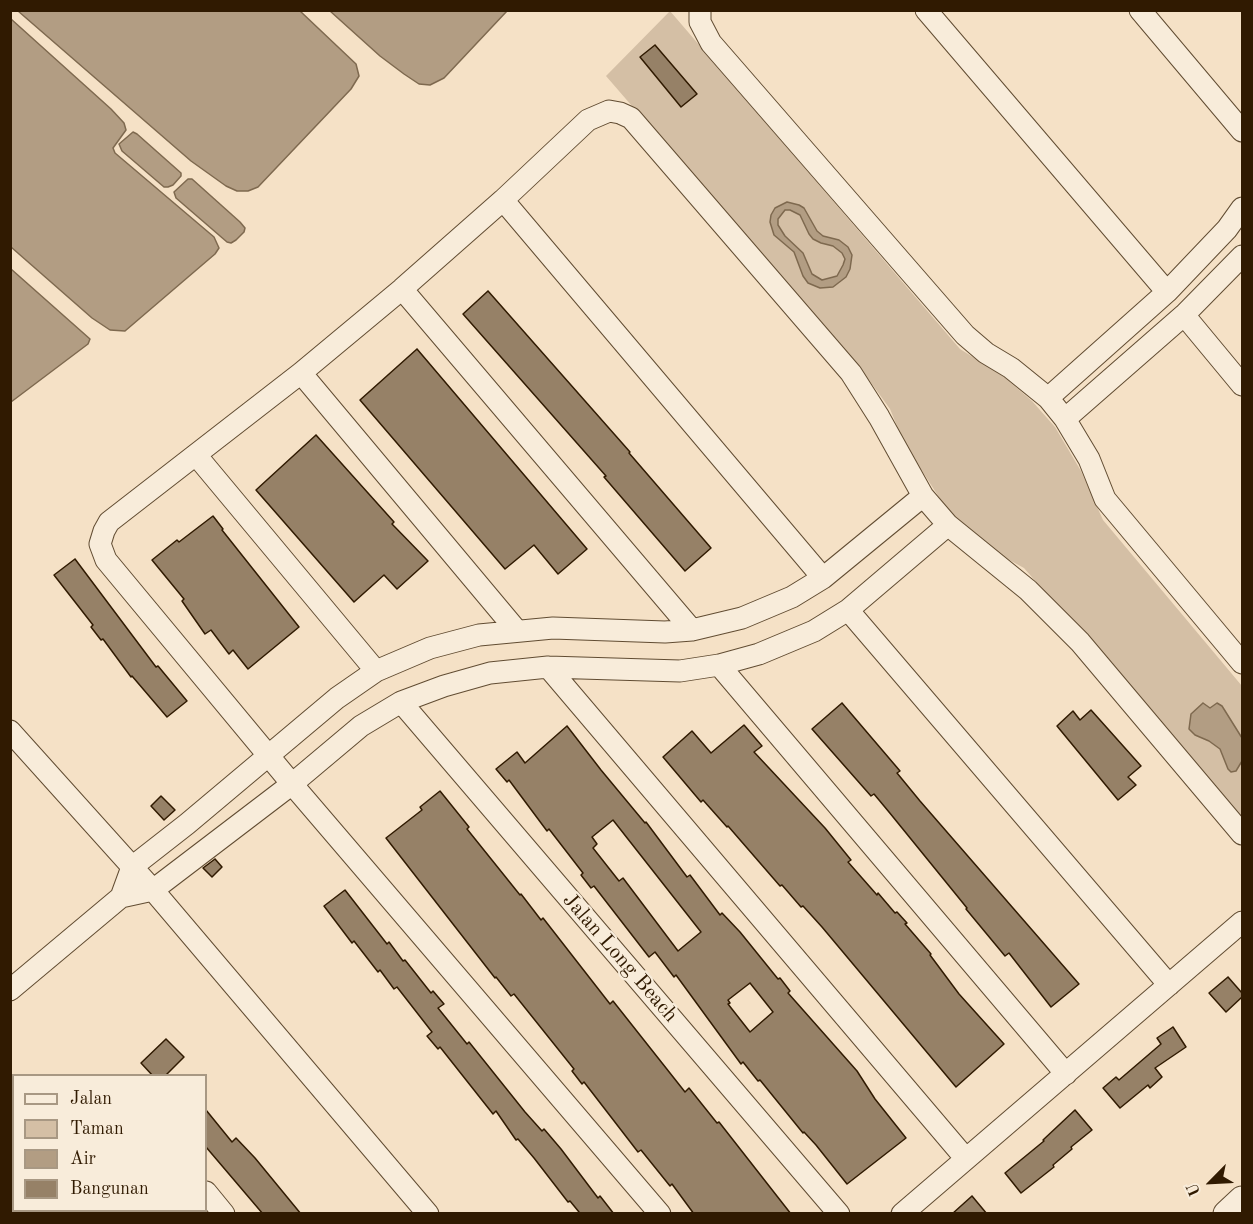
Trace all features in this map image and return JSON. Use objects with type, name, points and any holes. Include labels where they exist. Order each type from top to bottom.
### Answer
[{"type":"street","points":[[700,10],[700,22],[711,43],[964,335],[986,353],[1011,368],[1048,398],[1065,419],[1089,459],[1105,499],[1242,663]]},
{"type":"street","points":[[926,10],[1167,292]]},
{"type":"street","points":[[1140,10],[1242,131]]},
{"type":"street","points":[[660,1214],[292,784],[106,560],[100,544],[109,522],[300,373],[402,289],[503,200],[588,120],[609,111],[631,118],[851,373],[923,496],[948,525],[1028,590],[1080,642],[1242,834]]},
{"type":"street","points":[[503,200],[823,578]]},
{"type":"street","points":[[1048,398],[1167,292],[1227,229],[1242,208]]},
{"type":"street","points":[[1065,419],[1184,315],[1242,256]]},
{"type":"street","points":[[402,289],[692,630]]},
{"type":"street","points":[[1184,315],[1242,385]]},
{"type":"street","points":[[300,373],[517,631]]},
{"type":"street","points":[[196,455],[376,671]]},
{"type":"street","points":[[121,897],[132,867],[337,698],[376,671],[430,648],[479,635],[553,628],[665,632],[692,630],[742,618],[792,597],[823,578],[923,496]]},
{"type":"street","points":[[14,980],[121,897],[153,890],[292,784],[362,726],[401,702],[444,686],[490,674],[548,668],[680,671],[719,665],[759,654],[814,630],[848,610],[948,525]]},
{"type":"street","points":[[848,610],[1169,985]]},
{"type":"street","points":[[719,665],[1066,1074]]},
{"type":"street","points":[[548,668],[966,1159]]},
{"type":"street","name":"Jalan Long Beach","points":[[401,702],[839,1214]]},
{"type":"street","points":[[10,731],[153,890],[424,1212]]},
{"type":"street","points":[[902,1214],[1242,922]]},
{"type":"street","points":[[207,1193],[224,1214]]},
{"type":"street","points":[[1227,1214],[1242,1200]]},
{"type":"green space","points":[[670,11],[960,349],[1003,376],[1032,401],[1055,427],[1081,471],[1103,520],[1242,686],[1242,820],[1024,568],[978,539],[946,508],[904,443],[890,409],[869,380],[606,76]]},
{"type":"water","points":[[18,11],[300,11],[356,64],[359,76],[351,89],[258,187],[248,191],[237,191],[226,186],[191,161]]},
{"type":"water","points":[[330,11],[507,11],[444,78],[430,85],[419,84],[404,74],[380,56]]},
{"type":"water","points":[[11,19],[124,123],[126,130],[113,148],[115,153],[214,237],[219,248],[215,254],[125,331],[110,330],[92,318],[11,247]]},
{"type":"water","points":[[133,132],[181,173],[173,185],[164,187],[122,151],[119,144]]},
{"type":"water","points":[[188,179],[192,179],[245,228],[236,240],[231,243],[227,242],[176,198],[174,192]]},
{"type":"water","points":[[787,202],[799,205],[804,208],[817,231],[823,236],[839,240],[848,247],[852,255],[846,277],[833,287],[820,288],[808,283],[794,252],[774,235],[770,222],[775,208]],"holes":[[[785,210],[800,215],[813,239],[833,246],[842,253],[845,259],[837,276],[822,280],[812,274],[803,253],[785,236],[778,225],[778,219]]]},
{"type":"water","points":[[11,269],[90,339],[88,344],[11,402]]},
{"type":"water","points":[[1203,703],[1210,708],[1217,703],[1222,706],[1242,738],[1242,761],[1236,771],[1231,772],[1228,769],[1220,749],[1189,729],[1191,714]]},
{"type":"building","points":[[655,45],[697,94],[681,107],[640,57]]},
{"type":"building","points":[[488,291],[711,548],[685,571],[604,477],[606,476],[463,314]]},
{"type":"building","points":[[417,349],[587,549],[558,574],[534,545],[505,569],[360,400]]},
{"type":"building","points":[[316,435],[394,522],[392,524],[428,561],[397,589],[384,575],[354,602],[256,490]]},
{"type":"building","points":[[213,516],[299,627],[248,669],[233,650],[229,654],[211,630],[205,634],[182,601],[184,599],[152,560]]},
{"type":"building","points":[[75,559],[156,667],[158,666],[187,701],[167,717],[131,677],[103,639],[101,640],[91,627],[93,625],[54,575]]},
{"type":"building","points":[[842,703],[900,771],[897,773],[920,801],[1079,984],[1051,1007],[1009,953],[1005,956],[874,794],[871,796],[812,729]]},
{"type":"building","points":[[1091,710],[1141,766],[1128,777],[1136,785],[1118,800],[1057,726],[1073,711],[1080,720]]},
{"type":"building","points":[[744,725],[762,746],[754,752],[825,828],[851,860],[848,862],[877,895],[878,893],[907,923],[905,924],[931,954],[959,994],[1004,1044],[956,1087],[822,927],[782,885],[780,886],[703,800],[701,802],[663,757],[692,731],[711,753]]},
{"type":"building","points":[[567,726],[646,822],[687,877],[690,875],[720,915],[722,913],[740,932],[778,979],[780,978],[790,991],[788,993],[857,1071],[875,1099],[906,1138],[847,1184],[760,1080],[758,1081],[743,1062],[741,1064],[676,975],[674,977],[655,952],[649,957],[594,886],[591,888],[581,875],[583,873],[549,829],[547,831],[509,780],[507,782],[496,769],[517,752],[525,763]],"holes":[[[613,820],[701,932],[678,951],[623,878],[619,881],[593,848],[597,844],[592,837]],[[750,983],[773,1012],[750,1032],[728,1004],[730,1003],[728,1000]]]},
{"type":"building","points":[[440,791],[469,827],[467,829],[541,920],[543,918],[610,1004],[613,1001],[685,1092],[689,1088],[717,1123],[719,1122],[791,1214],[694,1214],[672,1184],[670,1186],[641,1150],[638,1152],[584,1082],[582,1084],[572,1071],[574,1069],[514,994],[511,996],[495,978],[386,838],[422,810],[420,807]]},
{"type":"building","points":[[161,796],[175,810],[164,820],[151,806]]},
{"type":"building","points":[[215,859],[222,867],[212,877],[203,868]]},
{"type":"building","points":[[345,890],[387,944],[389,942],[431,993],[433,991],[444,1004],[438,1008],[467,1044],[469,1042],[525,1112],[542,1131],[544,1129],[598,1198],[600,1196],[614,1214],[578,1214],[579,1212],[570,1201],[568,1202],[534,1158],[518,1139],[516,1140],[496,1111],[493,1114],[440,1047],[438,1049],[427,1036],[432,1032],[397,987],[394,989],[380,970],[378,972],[324,906]]},
{"type":"building","points":[[1228,977],[1242,993],[1242,997],[1226,1012],[1209,993]]},
{"type":"building","points":[[1173,1027],[1186,1047],[1155,1068],[1162,1077],[1150,1088],[1148,1085],[1120,1108],[1103,1088],[1116,1077],[1119,1080],[1161,1044],[1157,1038]]},
{"type":"building","points":[[166,1039],[184,1057],[167,1074],[151,1074],[141,1063]]},
{"type":"building","points":[[1075,1110],[1092,1130],[1071,1147],[1072,1149],[1053,1165],[1054,1167],[1021,1193],[1005,1173],[1044,1141]]},
{"type":"building","points":[[207,1111],[232,1142],[236,1138],[255,1158],[301,1214],[263,1214],[207,1148]]},
{"type":"building","points":[[972,1196],[987,1214],[952,1214]]}]
